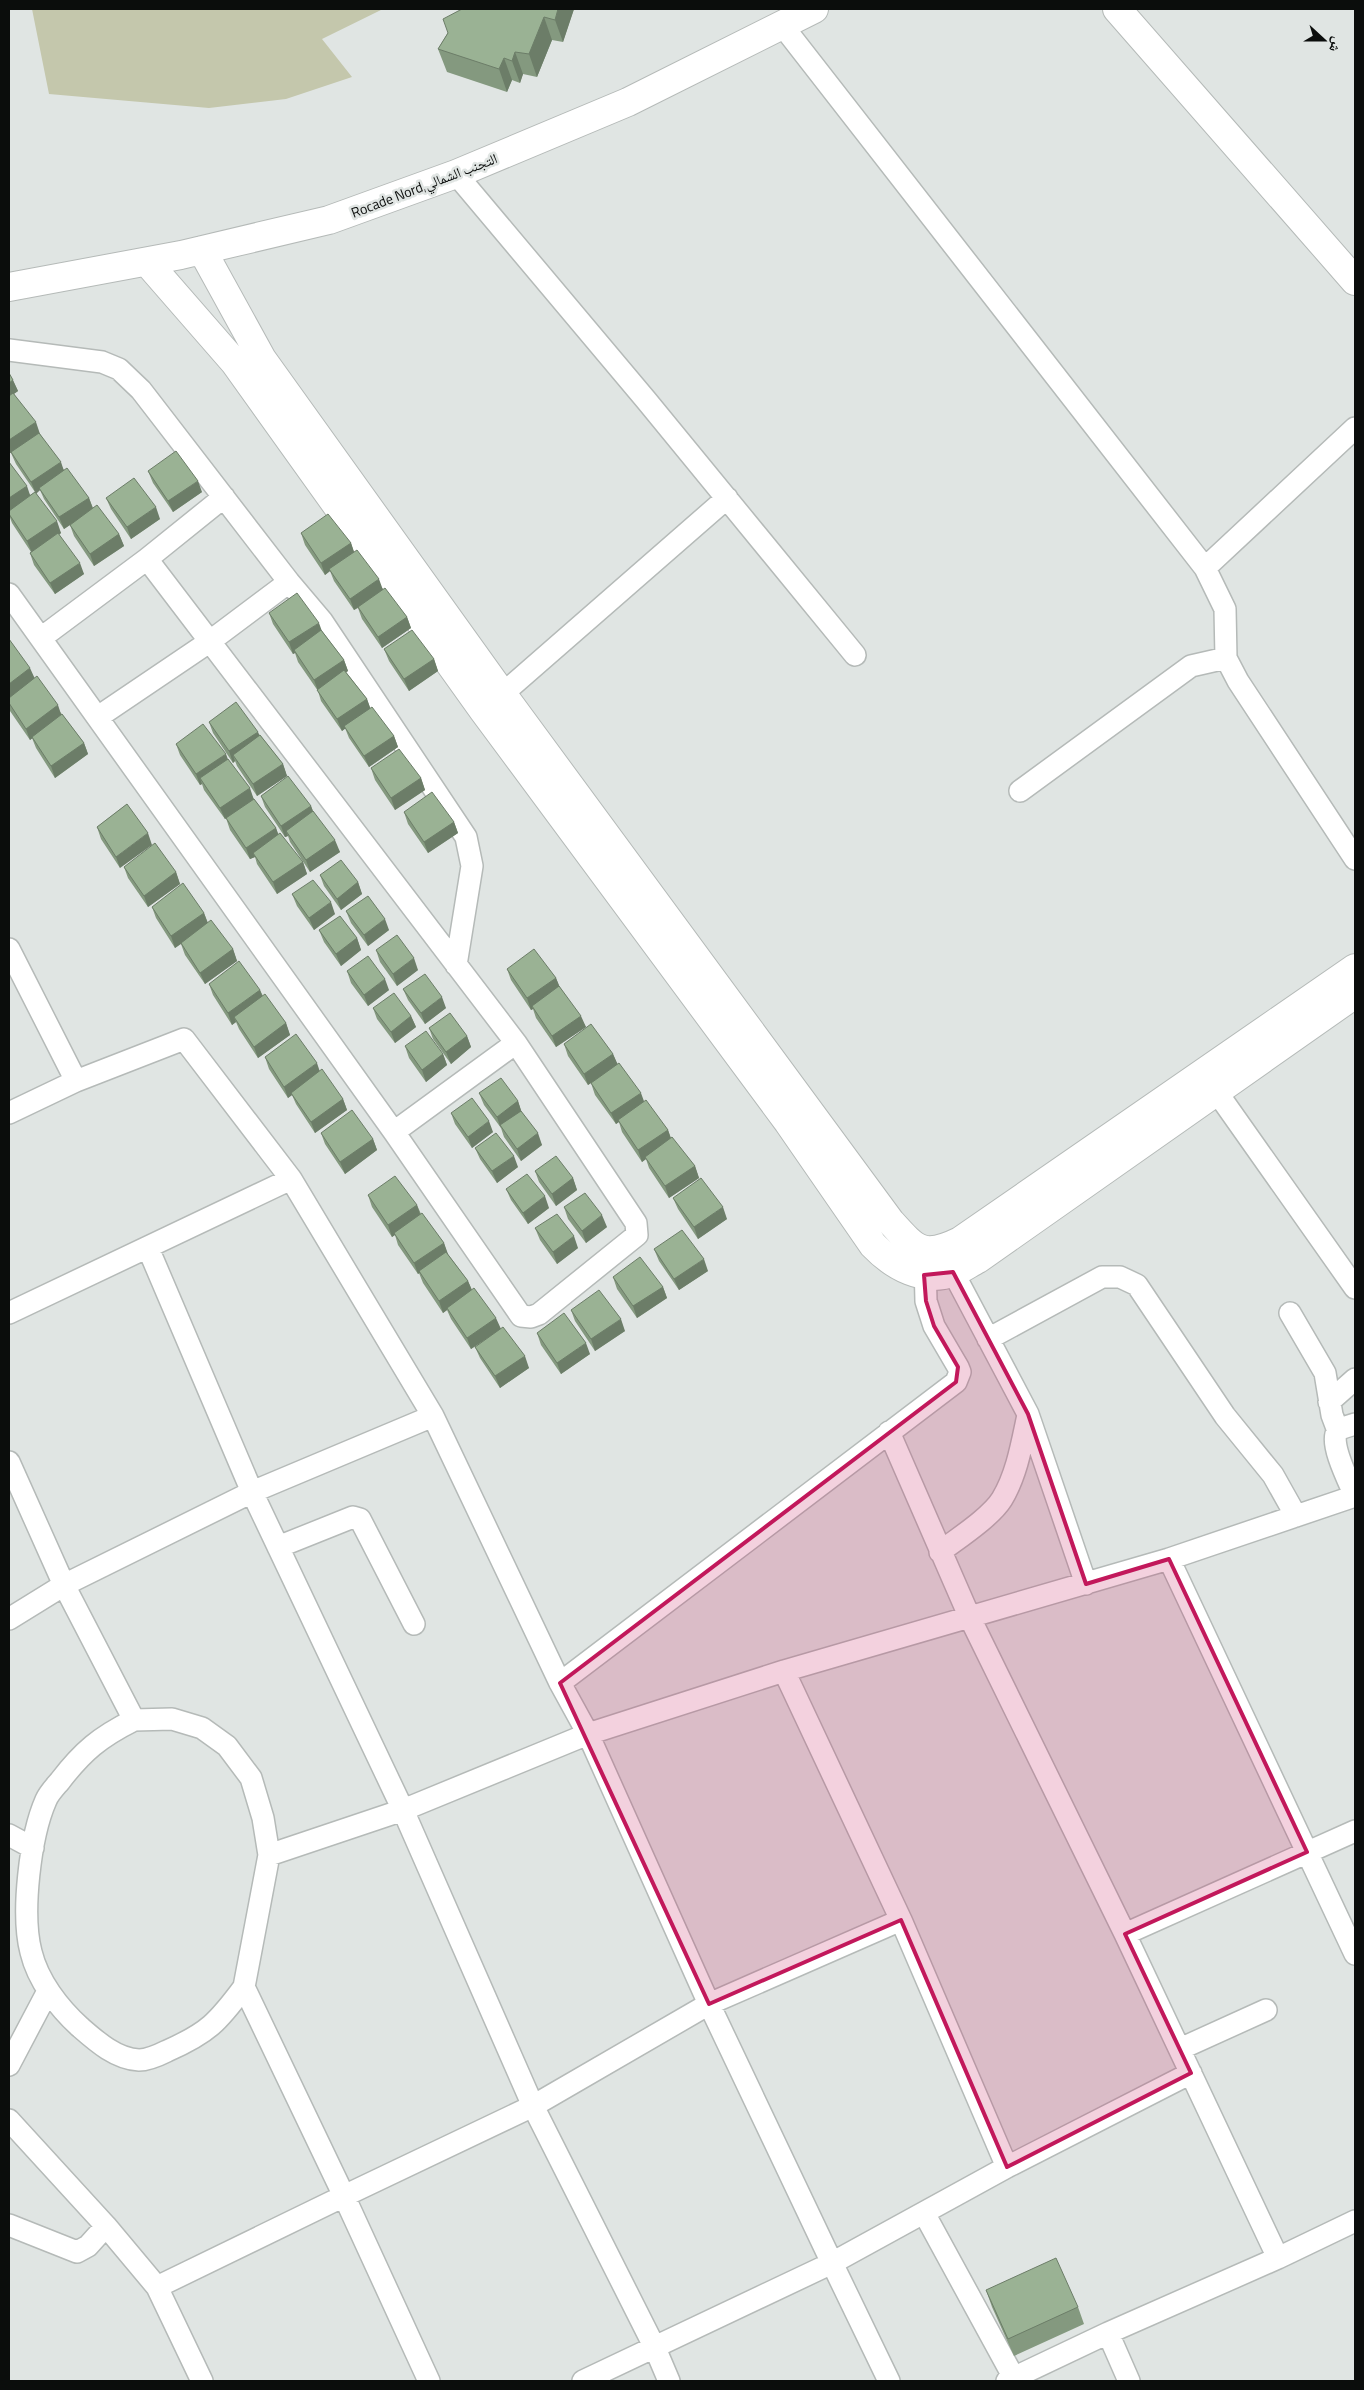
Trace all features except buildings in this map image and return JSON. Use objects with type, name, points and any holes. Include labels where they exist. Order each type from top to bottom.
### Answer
[{"type":"street","name":"Rocade Nord,التجنب الشمالي","points":[[9,287],[147,262],[329,220],[456,174],[628,102],[814,9]]},
{"type":"street","points":[[1118,9],[1355,281]]},
{"type":"street","points":[[782,24],[1205,568],[1226,609],[1226,658],[1238,681],[1355,859]]},
{"type":"street","points":[[456,174],[727,498],[855,655]]},
{"type":"street","points":[[202,250],[262,359],[493,703]]},
{"type":"street","points":[[147,262],[235,363],[493,703],[711,999],[936,1276],[953,1272],[978,1259],[1219,1080],[1355,968]]},
{"type":"street","points":[[9,350],[102,362],[119,369],[141,390],[289,582],[322,621],[466,837],[472,866],[456,964]]},
{"type":"street","points":[[1205,568],[1355,428]]},
{"type":"street","points":[[41,638],[147,559],[224,498]]},
{"type":"street","points":[[493,703],[727,498]]},
{"type":"street","points":[[9,594],[394,1132],[521,1316],[531,1317],[539,1314],[637,1235],[638,1229],[516,1042],[147,559]]},
{"type":"street","points":[[98,717],[209,642],[289,582]]},
{"type":"street","points":[[1020,791],[1191,666],[1226,658]]},
{"type":"street","points":[[9,949],[76,1081]]},
{"type":"street","points":[[925,1263],[940,1251],[960,1241],[1355,994]]},
{"type":"street","points":[[9,1113],[76,1081],[184,1039],[292,1179],[433,1416],[560,1683],[588,1734],[709,2004],[889,2381]]},
{"type":"street","points":[[394,1132],[516,1042]]},
{"type":"street","points":[[1219,1080],[1355,1288]]},
{"type":"street","points":[[9,1313],[292,1179]]},
{"type":"street","points":[[148,1248],[252,1492],[403,1810],[533,2106],[655,2348],[669,2381]]},
{"type":"street","points":[[560,1683],[946,1390],[959,1377],[958,1367],[952,1353],[934,1326],[926,1301],[925,1263]]},
{"type":"street","points":[[953,1272],[1028,1414],[1086,1584]]},
{"type":"street","points":[[988,1339],[1102,1277],[1120,1277],[1137,1285],[1225,1416],[1273,1475],[1296,1516]]},
{"type":"street","points":[[269,1855],[403,1810],[588,1734],[784,1672],[1169,1559],[1355,1496],[1336,1448],[1335,1436],[1347,1428],[1330,1402],[1325,1373],[1290,1313]]},
{"type":"street","points":[[1330,1402],[1355,1379]]},
{"type":"street","points":[[940,1552],[980,1520],[1001,1500],[1018,1461],[1028,1414]]},
{"type":"street","points":[[9,1619],[64,1585],[252,1492],[433,1416]]},
{"type":"street","points":[[889,1432],[970,1618],[1125,1934],[1278,2258]]},
{"type":"street","points":[[9,1462],[64,1585],[134,1720]]},
{"type":"street","points":[[278,1547],[354,1517],[360,1519],[414,1624]]},
{"type":"street","points":[[1169,1559],[1355,1954]]},
{"type":"street","points":[[784,1672],[901,1920],[1007,2167]]},
{"type":"street","points":[[172,1719],[202,1728],[228,1746],[251,1778],[263,1818],[269,1855],[244,1987],[218,2021],[195,2039],[158,2055],[139,2060],[113,2052],[94,2040],[73,2021],[48,1991],[31,1953],[26,1899],[33,1848],[46,1799],[74,1762],[105,1735],[134,1720],[172,1719]]},
{"type":"street","points":[[1125,1934],[1355,1831]]},
{"type":"street","points":[[9,1835],[33,1848]]},
{"type":"street","points":[[157,2287],[533,2106],[709,2004],[901,1920]]},
{"type":"street","points":[[244,1987],[344,2196],[429,2381]]},
{"type":"street","points":[[9,2065],[48,1991]]},
{"type":"street","points":[[1180,2049],[1266,2010]]},
{"type":"street","points":[[583,2381],[832,2263],[1007,2167],[1191,2073]]},
{"type":"street","points":[[9,2120],[106,2226],[157,2287],[202,2381]]},
{"type":"street","points":[[924,2213],[1010,2380],[1108,2333],[1278,2258],[1355,2221]]},
{"type":"street","points":[[9,2225],[77,2252],[88,2246],[106,2226]]},
{"type":"street","points":[[1108,2333],[1129,2381]]},
{"type":"highlighted area","points":[[953,1272],[1028,1414],[1086,1584],[1169,1559],[1307,1852],[1125,1934],[1191,2073],[1007,2167],[901,1920],[709,2004],[560,1683],[956,1382],[958,1367],[934,1326],[926,1301],[924,1275]]},
{"type":"green space","points":[[32,9],[383,9],[322,39],[352,77],[286,99],[209,108],[49,94]]}]
